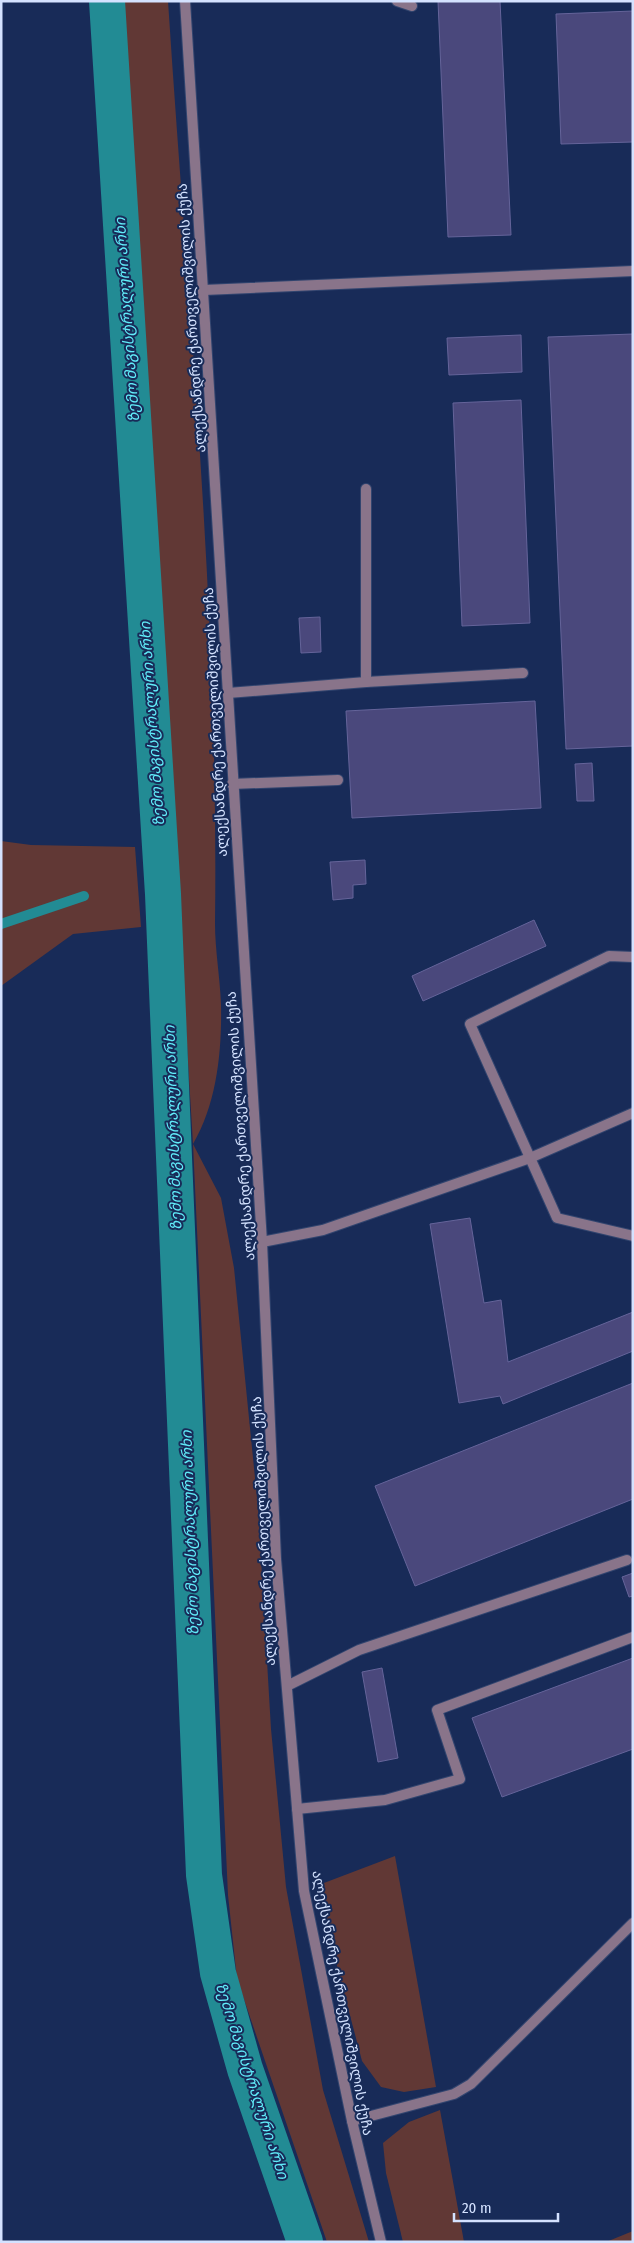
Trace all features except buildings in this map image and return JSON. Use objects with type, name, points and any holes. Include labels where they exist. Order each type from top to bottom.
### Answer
[{"type":"street","name":"ალექსანდრე ქართველიშვილის ქუჩა","points":[[185,1],[204,290],[232,784],[262,1242],[276,1559],[304,1891],[352,2121],[381,2242]]},
{"type":"street","points":[[397,1],[412,6]]},
{"type":"street","points":[[204,290],[450,281],[633,271]]},
{"type":"street","points":[[366,489],[366,682]]},
{"type":"street","points":[[228,693],[366,682],[523,673]]},
{"type":"street","points":[[232,784],[338,780]]},
{"type":"street","points":[[633,958],[609,956],[470,1024],[557,1218],[633,1236]]},
{"type":"street","points":[[262,1242],[323,1230],[530,1158],[633,1113]]},
{"type":"street","points":[[287,1686],[359,1650],[627,1560]]},
{"type":"street","points":[[297,1809],[385,1800],[460,1779],[437,1710],[633,1637]]},
{"type":"street","points":[[352,2121],[454,2094],[471,2084],[633,1923]]},
{"type":"shaded area","points":[[124,1],[168,1],[207,577],[215,808],[215,933],[221,1022],[219,1058],[213,1094],[208,1111],[193,1144]]},
{"type":"shaded area","points":[[1,841],[31,845],[135,847],[141,927],[73,934],[1,986]]},
{"type":"shaded area","points":[[193,1144],[221,1198],[234,1268],[258,1508],[271,1729],[286,1887],[323,2090],[369,2242],[327,2242],[237,1979],[228,1895]]},
{"type":"shaded area","points":[[395,1856],[436,2087],[404,2092],[381,2087],[362,2061],[316,1886]]},
{"type":"shaded area","points":[[440,2110],[464,2242],[403,2242],[386,2173],[383,2143],[409,2122]]},
{"type":"shaded area","points":[[633,2231],[633,2242],[606,2242]]},
{"type":"waterway","name":"ზემო მაგისტრალური არხი","points":[[107,1],[163,894],[204,1875],[218,1973],[245,2069],[305,2242]]},
{"type":"waterway","points":[[1,924],[84,896]]}]
